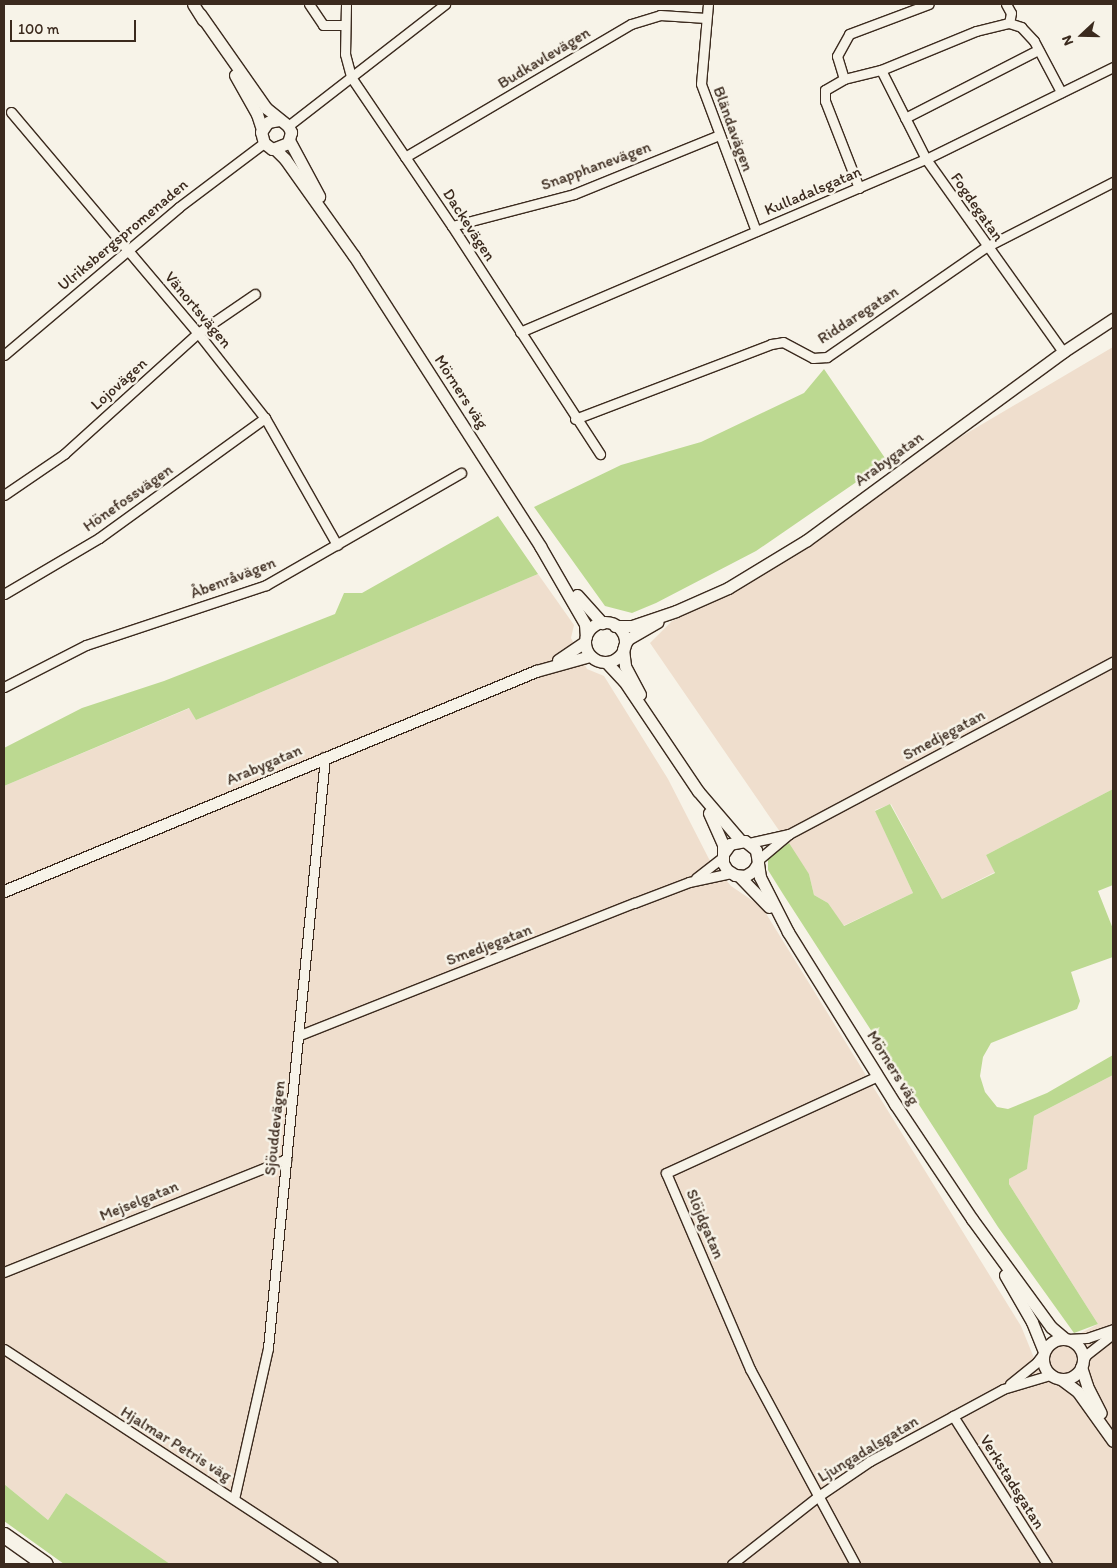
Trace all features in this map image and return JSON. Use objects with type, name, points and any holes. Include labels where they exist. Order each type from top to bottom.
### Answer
[{"type":"highway","points":[[4,1535],[45,1564]]},
{"type":"highway","points":[[4,1546],[30,1564]]},
{"type":"main road","points":[[193,4],[266,108],[283,123],[290,140],[284,147],[275,149],[264,143],[258,114],[200,14]]},
{"type":"main road","points":[[262,129],[268,122],[283,123]]},
{"type":"main road","name":"Mörners väg","points":[[290,140],[354,256]]},
{"type":"main road","name":"Mörners väg","points":[[275,149],[285,159],[354,256],[540,546],[583,619],[585,639]]},
{"type":"main road","name":"Arabygatan","points":[[615,626],[632,626],[676,611],[728,588],[807,540],[1063,352],[1113,319]]},
{"type":"main road","name":"Mörners väg","points":[[540,546],[593,616],[602,623]]},
{"type":"main road","name":"Arabygatan","points":[[624,648],[633,636],[676,611]]},
{"type":"main road","points":[[666,742],[625,666],[623,635],[615,626],[602,623],[594,626],[585,639],[590,656],[606,662],[617,672],[666,742],[698,792],[720,836],[723,856],[735,875],[750,874],[758,861],[756,850],[745,842],[698,792]]},
{"type":"main road","name":"Arabygatan","points":[[536,671],[585,639]]},
{"type":"main road","points":[[606,662],[614,660],[624,648]]},
{"type":"main road","name":"Arabygatan","points":[[4,891],[536,671],[590,656]]},
{"type":"main road","points":[[723,856],[730,844],[745,842]]},
{"type":"main road","name":"Mörners väg","points":[[758,861],[760,877],[788,932],[878,1076],[972,1219],[1051,1327],[1065,1339]]},
{"type":"main road","name":"Mörners väg","points":[[735,875],[757,892],[788,932]]},
{"type":"main road","name":"Mörners väg","points":[[972,1219],[1032,1322],[1043,1352]]},
{"type":"main road","points":[[1113,1434],[1086,1386],[1080,1349],[1065,1339],[1051,1342],[1043,1352],[1045,1369],[1078,1392],[1113,1441]]},
{"type":"main road","points":[[1056,1377],[1073,1376],[1082,1365]]},
{"type":"street","points":[[309,4],[323,25],[345,25]]},
{"type":"street","name":"Dackevägen","points":[[346,4],[345,54],[351,77],[452,226],[575,419],[600,454]]},
{"type":"street","points":[[283,123],[351,77],[445,4]]},
{"type":"street","name":"Bländavägen","points":[[708,4],[701,84],[756,231]]},
{"type":"street","points":[[844,79],[837,56],[849,34],[929,4]]},
{"type":"street","points":[[1006,4],[1011,13],[1008,23]]},
{"type":"street","name":"Budkavlevägen","points":[[405,157],[631,24],[660,14],[706,18]]},
{"type":"street","points":[[859,188],[825,101],[825,90],[844,79],[881,70],[976,31],[1008,23],[1020,27],[1038,50],[1061,92]]},
{"type":"street","points":[[905,118],[1038,50]]},
{"type":"street","name":"Kulladalsgatan","points":[[520,332],[926,160],[1113,67]]},
{"type":"street","name":"Fogdegatan","points":[[881,70],[926,160],[1063,352]]},
{"type":"street","name":"Vänortsvägen","points":[[11,112],[198,333],[265,418],[337,545]]},
{"type":"street","name":"Snapphanevägen","points":[[452,226],[574,194],[719,135]]},
{"type":"street","name":"Ulriksbergspromenaden","points":[[4,355],[127,249],[264,143]]},
{"type":"street","name":"Riddaregatan","points":[[575,419],[771,344],[784,342],[813,358],[827,357],[986,246],[1113,182]]},
{"type":"street","name":"Lojovägen","points":[[4,495],[64,454],[198,333],[254,294]]},
{"type":"street","name":"Hönefossvägen","points":[[4,594],[99,538],[265,418]]},
{"type":"street","name":"Åbenråvägen","points":[[4,687],[86,645],[266,585],[461,473]]},
{"type":"street","name":"Smedjegatan","points":[[758,861],[789,834],[1113,662]]},
{"type":"street","name":"Sjöuddevägen","points":[[234,1499],[268,1348],[300,1035],[325,757]]},
{"type":"street","name":"Smedjegatan","points":[[745,842],[789,834]]},
{"type":"street","name":"Smedjegatan","points":[[689,882],[723,856]]},
{"type":"street","name":"Smedjegatan","points":[[300,1035],[689,882],[735,875]]},
{"type":"street","name":"Slöjdgatan","points":[[817,1497],[750,1369],[666,1172],[878,1076]]},
{"type":"street","name":"Mejselgatan","points":[[4,1272],[286,1159]]},
{"type":"street","points":[[1065,1339],[1087,1338],[1113,1329]]},
{"type":"street","points":[[1082,1365],[1093,1348],[1113,1334]]},
{"type":"street","name":"Hjalmar Petris väg","points":[[4,1349],[333,1564]]},
{"type":"street","name":"Ljungadalsgatan","points":[[732,1564],[817,1497],[870,1461],[1004,1389],[1037,1362],[1043,1352]]},
{"type":"street","name":"Ljungadalsgatan","points":[[1004,1389],[1056,1377]]},
{"type":"street","name":"Verkstadsgatan","points":[[953,1416],[1047,1564]]},
{"type":"street","points":[[817,1497],[855,1564]]},
{"type":"shaded area","points":[[1113,347],[1113,789],[986,855],[995,872],[942,899],[891,804],[875,810],[913,893],[843,926],[828,903],[814,895],[809,874],[650,643],[672,621],[728,595],[804,547],[930,455]]},
{"type":"shaded area","points":[[538,574],[574,625],[571,638],[587,669],[604,676],[668,779],[709,859],[731,886],[762,907],[1021,1326],[1034,1358],[1098,1324],[1009,1184],[1009,1179],[1027,1168],[1034,1116],[1113,1075],[1113,1564],[170,1564],[66,1493],[48,1520],[4,1484],[4,786],[190,708],[196,720]]},
{"type":"green space","points":[[824,369],[887,461],[756,551],[656,603],[632,613],[605,606],[534,507],[621,465],[701,442],[804,393]]},
{"type":"green space","points":[[498,516],[538,574],[196,720],[189,708],[4,786],[4,748],[82,708],[164,681],[335,614],[344,593],[362,593]]},
{"type":"green space","points":[[1113,789],[1113,885],[1098,891],[1113,929],[1113,957],[1071,972],[1080,1001],[1077,1009],[991,1043],[983,1057],[980,1076],[985,1092],[997,1107],[1008,1109],[1047,1093],[1113,1055],[1113,1075],[1034,1116],[1027,1169],[1009,1179],[1009,1184],[1098,1324],[1074,1333],[998,1227],[783,894],[768,870],[768,857],[789,843],[809,874],[814,895],[828,903],[844,926],[913,893],[875,811],[890,804],[942,899],[995,873],[986,855]]},
{"type":"green space","points":[[4,1484],[48,1520],[66,1493],[170,1564],[64,1564],[4,1521]]}]
